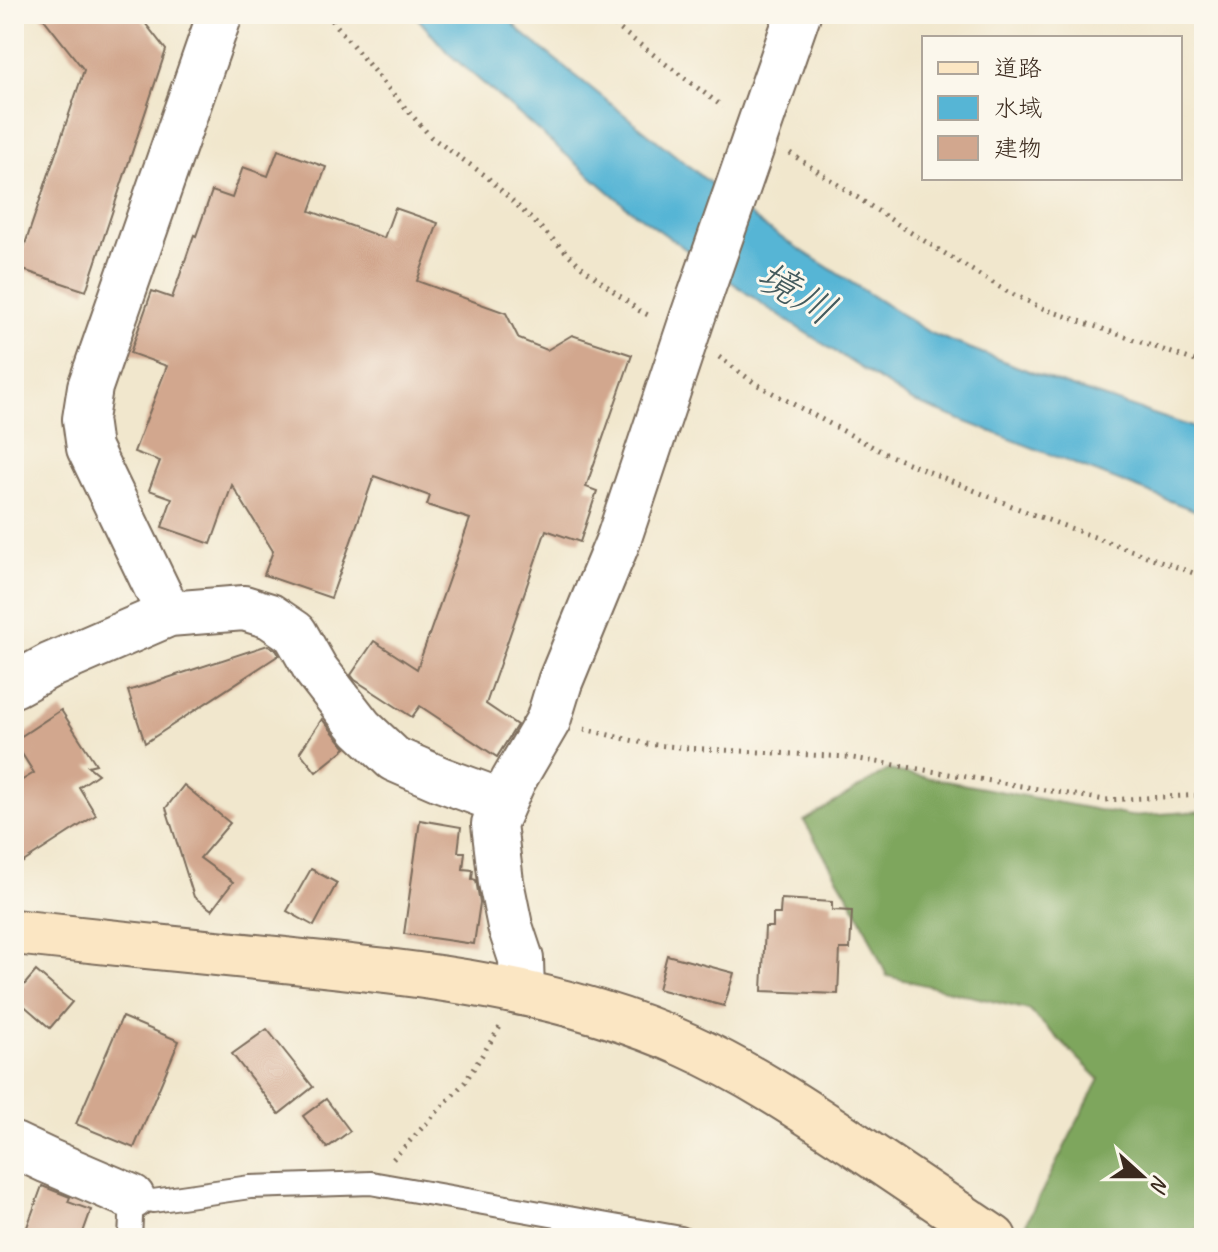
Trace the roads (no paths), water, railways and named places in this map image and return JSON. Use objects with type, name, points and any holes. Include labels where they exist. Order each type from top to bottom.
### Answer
[{"type":"street","points":[[169,614],[89,448],[85,419],[90,387],[220,14]]},
{"type":"street","points":[[522,992],[521,959],[501,882],[494,824],[513,781],[548,721],[560,682],[618,541],[798,14]]},
{"type":"street","points":[[14,685],[49,666],[169,614],[244,608],[270,616],[295,633],[316,670],[361,728],[394,759],[503,802]]},
{"type":"street","points":[[14,932],[361,968],[522,992],[586,1007],[685,1044],[737,1069],[994,1238]]},
{"type":"street","points":[[14,1145],[48,1161],[131,1217]]},
{"type":"lane","points":[[131,1217],[153,1201],[250,1187],[371,1183],[681,1238]]},
{"type":"water","name":"境川","points":[[414,14],[504,14],[521,32],[765,227],[930,333],[1060,383],[1204,431],[1204,513],[912,401],[772,311],[628,208],[448,53]]}]
